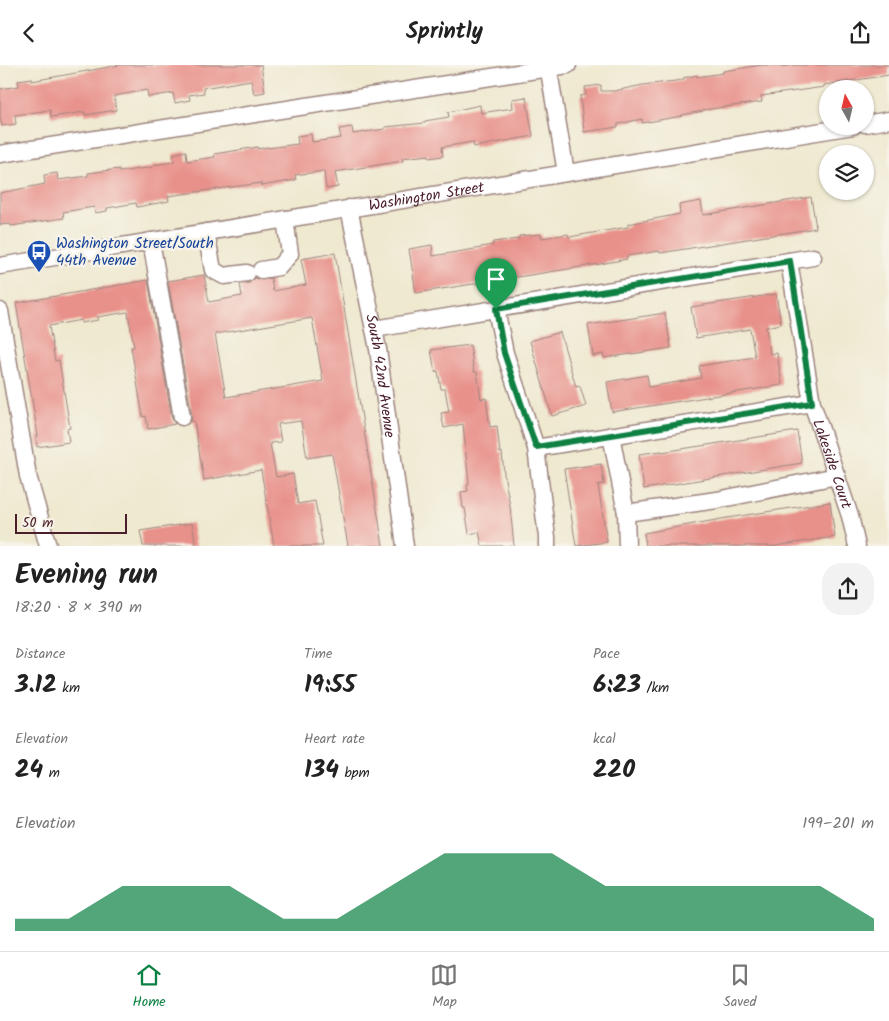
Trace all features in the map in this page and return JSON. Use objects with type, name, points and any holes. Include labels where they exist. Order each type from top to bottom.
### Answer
[{"type":"street","points":[[0,154],[568,65]]},
{"type":"street","points":[[548,67],[566,173]]},
{"type":"street","points":[[874,122],[889,120]]},
{"type":"street","name":"Washington Street","points":[[0,266],[819,132]]},
{"type":"street","name":"South 42nd Avenue","points":[[348,208],[374,329],[405,546]]},
{"type":"street","points":[[206,232],[213,270],[224,276],[278,267],[290,254],[285,219]]},
{"type":"street","points":[[151,241],[182,417]]},
{"type":"street","points":[[374,329],[813,257]]},
{"type":"street","name":"Lakeside Court","points":[[790,261],[812,403],[850,516],[857,546]]},
{"type":"street","points":[[496,309],[504,353],[536,447],[547,546]]},
{"type":"street","points":[[0,311],[28,476],[48,546]]},
{"type":"street","points":[[536,447],[812,403]]},
{"type":"street","points":[[611,435],[626,513],[627,546]]},
{"type":"street","points":[[626,513],[718,500],[837,476]]},
{"type":"building","points":[[120,65],[261,65],[265,92],[254,94],[251,80],[203,88],[204,93],[189,95],[190,100],[175,103],[173,93],[148,97],[147,90],[114,96],[116,110],[85,115],[85,112],[51,117],[50,110],[15,115],[16,124],[2,126],[0,117],[0,89],[19,86],[18,80],[32,78],[32,81]]},
{"type":"building","points":[[762,65],[781,65],[781,67],[795,65],[889,65],[889,75],[856,80],[819,80],[819,88],[761,96],[762,102],[703,110],[642,123],[642,119],[618,124],[618,127],[584,132],[580,96],[586,95],[585,87],[601,85],[601,91],[614,91],[683,80],[683,78],[697,75],[697,77],[723,73],[723,71]]},
{"type":"building","points":[[526,97],[533,136],[474,147],[473,142],[442,147],[443,156],[429,158],[429,155],[402,158],[403,161],[335,172],[338,187],[326,189],[324,171],[295,175],[296,180],[261,186],[261,183],[168,196],[169,201],[137,207],[136,203],[107,208],[107,211],[95,213],[94,207],[63,212],[64,218],[11,226],[10,224],[0,225],[0,193],[45,184],[44,175],[57,173],[58,180],[88,176],[88,173],[119,169],[119,172],[153,167],[152,165],[174,162],[173,154],[186,151],[187,161],[215,157],[214,154],[258,147],[258,149],[298,144],[297,136],[311,134],[312,142],[341,138],[339,129],[352,127],[353,134],[385,129],[385,127],[425,123],[425,121],[449,117],[448,112],[480,105],[481,113],[513,108],[512,99]]},
{"type":"building","points":[[811,197],[816,228],[660,253],[659,251],[627,256],[627,259],[600,264],[416,293],[409,249],[432,245],[433,256],[481,248],[493,245],[493,242],[519,239],[519,236],[541,234],[542,238],[568,234],[569,237],[628,227],[628,224],[680,214],[679,205],[701,201],[703,215]]},
{"type":"building","points":[[335,253],[383,546],[348,546],[332,454],[307,458],[301,421],[278,424],[281,442],[270,443],[276,477],[293,474],[298,504],[315,501],[323,546],[274,546],[261,470],[204,480],[194,421],[191,421],[192,415],[168,281],[204,275],[209,302],[242,296],[240,284],[249,283],[255,278],[262,280],[271,278],[273,291],[306,285],[301,259]],"holes":[[[312,318],[323,381],[226,397],[215,334]]]},
{"type":"building","points":[[148,280],[172,419],[175,424],[148,429],[146,416],[143,417],[131,347],[134,347],[128,312],[97,317],[98,320],[81,323],[81,320],[49,326],[55,361],[59,360],[70,428],[67,429],[69,442],[37,447],[36,436],[38,436],[16,303]]},
{"type":"building","points":[[776,294],[781,324],[766,327],[770,354],[777,353],[782,385],[612,412],[607,382],[647,375],[649,387],[701,378],[699,366],[755,357],[750,329],[696,338],[691,307]]},
{"type":"building","points":[[665,313],[671,348],[604,358],[603,354],[593,356],[588,325]]},
{"type":"building","points":[[560,332],[576,387],[580,386],[586,406],[552,416],[530,341]]},
{"type":"building","points":[[470,345],[481,399],[486,398],[490,427],[497,426],[510,506],[514,546],[482,546],[479,532],[469,534],[461,492],[468,491],[467,485],[469,484],[463,424],[444,428],[441,413],[449,412],[445,389],[441,389],[438,371],[435,372],[431,350]]},
{"type":"building","points":[[797,431],[802,463],[644,489],[639,454]]},
{"type":"building","points":[[601,464],[604,484],[598,485],[607,542],[576,546],[564,469]]},
{"type":"building","points":[[830,502],[835,537],[775,546],[646,546],[644,533]]},
{"type":"building","points":[[192,523],[196,546],[143,546],[140,531]]},
{"type":"place","name":"Washington Street/South 44th Avenue","points":[[39,273]]},
{"type":"route","points":[[790,261],[812,403],[536,447],[504,353],[496,309],[790,261]]}]
